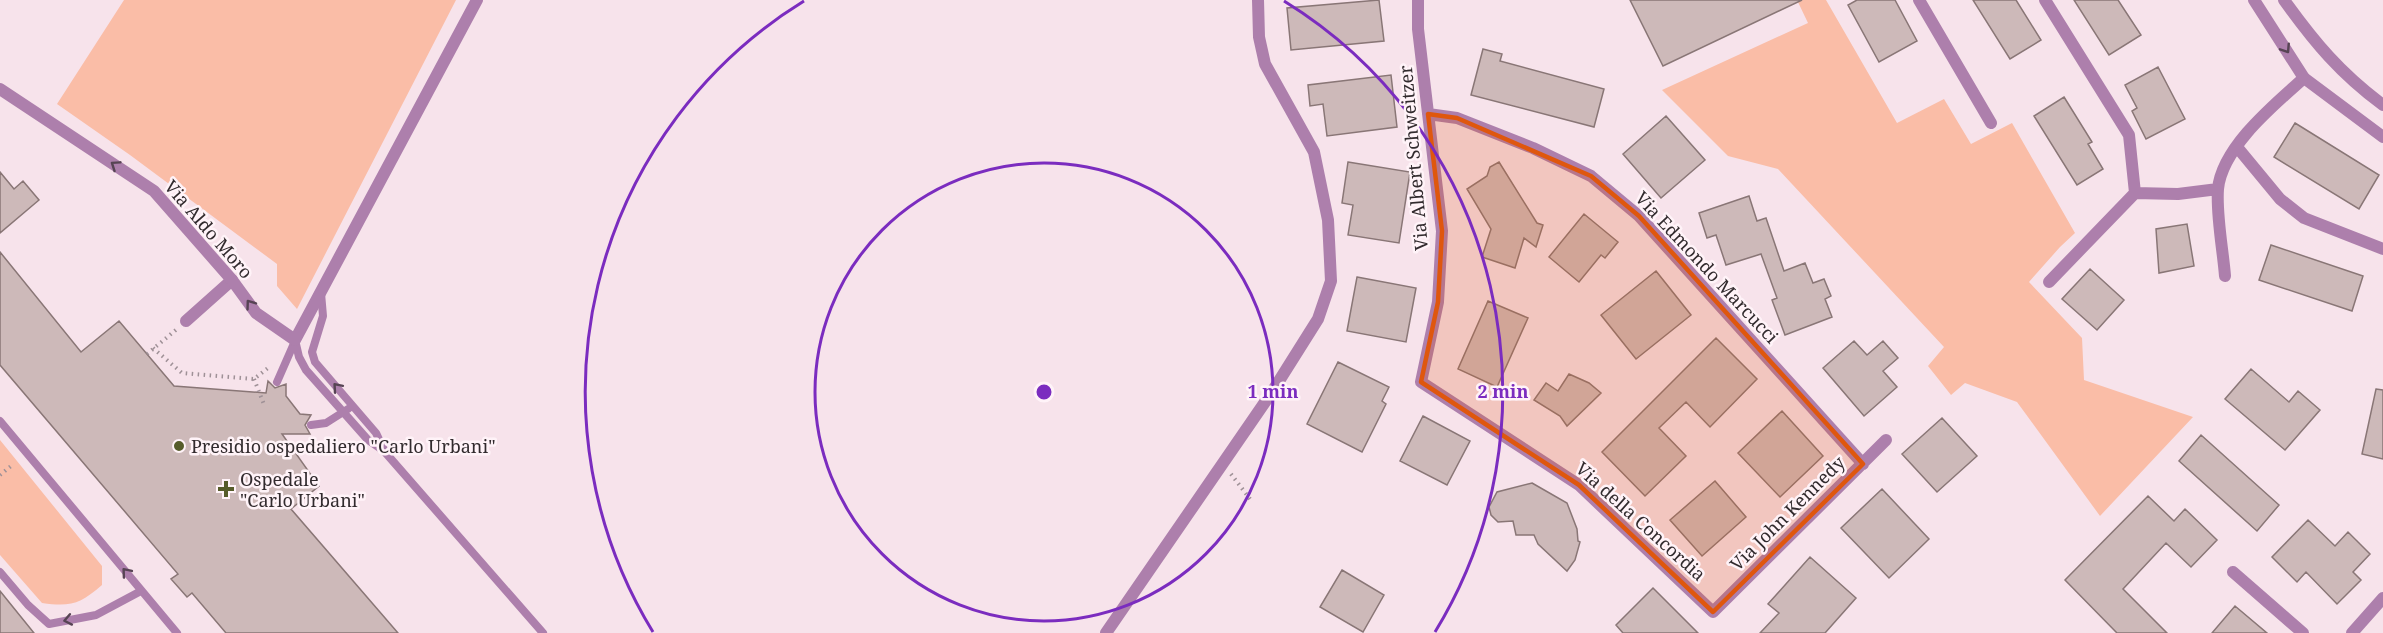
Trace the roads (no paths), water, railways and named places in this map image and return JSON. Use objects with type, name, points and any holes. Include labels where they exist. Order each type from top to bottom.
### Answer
[{"type":"street","points":[[295,340],[477,0]]},
{"type":"street","points":[[1106,633],[1272,392],[1318,319],[1331,281],[1328,220],[1314,152],[1265,64],[1259,37],[1258,0]]},
{"type":"street","name":"Via Albert Schweitzer","points":[[1418,0],[1418,29],[1442,231],[1438,302],[1421,382]]},
{"type":"street","points":[[1919,0],[1991,123]]},
{"type":"street","points":[[2045,0],[2129,135],[2135,193]]},
{"type":"street","points":[[2254,0],[2304,78],[2383,137]]},
{"type":"street","points":[[2284,0],[2318,48],[2358,86],[2383,105]]},
{"type":"street","points":[[2225,276],[2218,189],[2224,165],[2271,107],[2304,78]]},
{"type":"street","name":"Via Aldo Moro","points":[[0,89],[153,191],[232,280],[256,313],[295,340]]},
{"type":"street","name":"Via Edmondo Marcucci","points":[[1428,114],[1457,118],[1533,148],[1591,176],[1639,216],[1863,464]]},
{"type":"street","points":[[2237,147],[2280,199],[2304,218],[2383,249]]},
{"type":"street","points":[[2049,282],[2135,193],[2178,194],[2218,189]]},
{"type":"street","points":[[186,321],[232,280]]},
{"type":"street","name":"Via della Concordia","points":[[1421,382],[1579,484],[1713,612]]},
{"type":"street","name":"Via John Kennedy","points":[[1713,612],[1886,440]]},
{"type":"street","points":[[2233,572],[2303,633]]},
{"type":"street","points":[[2352,633],[2383,598]]},
{"type":"lane","points":[[321,293],[323,316],[312,352],[315,362],[376,433],[384,451]]},
{"type":"lane","points":[[277,382],[295,340]]},
{"type":"lane","points":[[295,340],[299,357],[306,370],[368,440],[384,451],[543,633]]},
{"type":"lane","points":[[311,425],[326,423],[352,404]]},
{"type":"lane","points":[[0,421],[177,633]]},
{"type":"lane","points":[[0,572],[28,605],[50,624],[96,615],[141,591]]},
{"type":"place","name":"Presidio ospedaliero \"Carlo Urbani\"","points":[[179,446]]},
{"type":"place","name":"Ospedale \"Carlo Urbani\"","points":[[226,489]]}]
